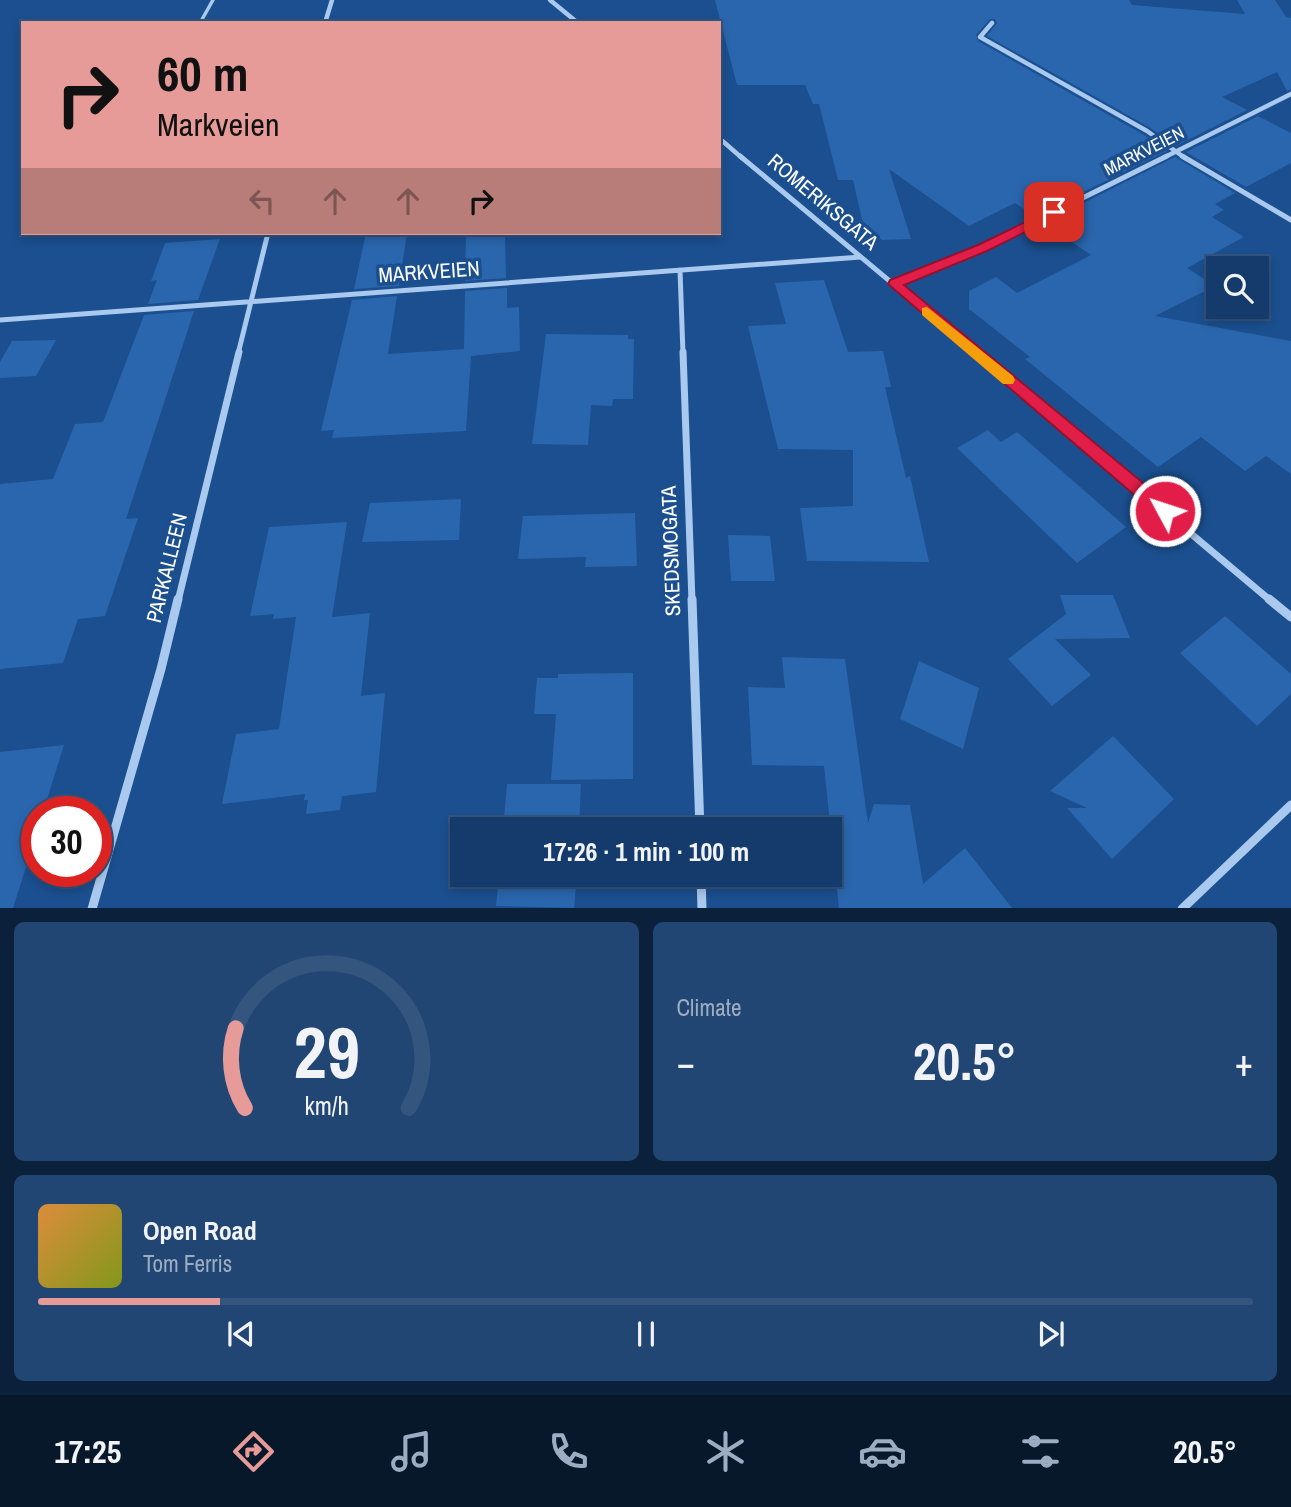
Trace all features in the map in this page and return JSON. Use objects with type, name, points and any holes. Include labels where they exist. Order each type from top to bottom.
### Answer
[{"type":"street","points":[[327,21],[332,0]]},
{"type":"street","points":[[550,0],[576,21]]},
{"type":"street","points":[[992,23],[980,37],[1147,131],[1174,151],[1291,220]]},
{"type":"street","name":"MARKVEIEN","points":[[894,284],[982,248],[1291,94]]},
{"type":"street","name":"ROMERIKSGATA","points":[[721,140],[1291,617]]},
{"type":"street","name":"PARKALLEEN","points":[[92,908],[161,669],[267,235]]},
{"type":"street","name":"MARKVEIEN","points":[[0,320],[860,257]]},
{"type":"street","name":"SKEDSMOGATA","points":[[680,270],[700,817]]},
{"type":"street","points":[[1182,908],[1291,805]]},
{"type":"street","points":[[701,887],[702,908]]},
{"type":"lane","points":[[201,21],[213,0]]},
{"type":"building","points":[[715,0],[1129,0],[1132,5],[1245,14],[1237,0],[1275,0],[1286,17],[1291,18],[1291,89],[1287,91],[1277,72],[1222,97],[1247,110],[1176,146],[1149,127],[987,36],[997,23],[995,19],[990,19],[976,35],[978,41],[1144,135],[1167,151],[1034,216],[1015,203],[969,226],[889,169],[911,239],[882,240],[863,224],[853,180],[838,180],[819,104],[813,104],[805,85],[737,85]]},
{"type":"building","points":[[1258,116],[1291,133],[1291,163],[1246,187],[1186,152]]},
{"type":"building","points":[[1175,157],[1235,193],[1215,204],[1224,210],[1212,217],[1244,237],[1187,268],[1206,280],[1206,290],[1155,316],[1291,341],[1291,474],[1266,456],[1245,471],[1201,437],[1158,467],[1025,359],[1030,357],[969,309],[969,291],[996,277],[1017,293],[1091,255],[1044,223]]},
{"type":"building","points":[[366,235],[407,235],[399,286],[354,289]]},
{"type":"building","points":[[466,235],[505,235],[506,278],[465,281]]},
{"type":"building","points":[[220,239],[198,300],[148,304],[157,280],[151,281],[165,243]]},
{"type":"building","points":[[824,280],[848,352],[883,351],[891,387],[885,387],[906,478],[910,476],[929,562],[807,561],[800,508],[853,506],[853,450],[778,449],[748,326],[786,324],[775,283]]},
{"type":"building","points":[[507,288],[507,308],[519,307],[520,351],[471,356],[466,431],[332,438],[334,430],[321,431],[352,300],[397,296],[388,354],[464,349],[465,291]]},
{"type":"building","points":[[194,311],[126,519],[138,518],[105,616],[78,619],[63,663],[0,669],[0,484],[53,479],[75,424],[103,422],[144,315]]},
{"type":"building","points":[[546,334],[628,335],[628,339],[634,339],[633,399],[613,399],[612,406],[591,405],[588,445],[532,444]]},
{"type":"building","points":[[56,340],[36,376],[0,378],[0,362],[12,341]]},
{"type":"building","points":[[988,430],[1001,442],[1017,432],[1126,527],[1077,563],[957,448]]},
{"type":"building","points":[[461,499],[459,540],[362,542],[370,503]]},
{"type":"building","points":[[635,513],[637,566],[585,567],[586,557],[518,559],[523,516]]},
{"type":"building","points":[[347,522],[332,617],[370,613],[361,696],[385,693],[376,792],[342,796],[340,810],[306,814],[308,800],[304,800],[305,794],[222,804],[236,734],[279,729],[296,617],[273,619],[274,614],[250,616],[269,527]]},
{"type":"building","points":[[728,535],[770,536],[775,581],[731,581]]},
{"type":"building","points":[[1060,595],[1113,595],[1130,638],[1055,639],[1091,675],[1052,706],[1008,659],[1066,614]]},
{"type":"building","points":[[1225,616],[1291,674],[1291,694],[1257,726],[1180,653]]},
{"type":"building","points":[[782,657],[845,659],[868,823],[874,804],[910,805],[923,884],[965,848],[1012,908],[839,908],[837,887],[842,887],[842,817],[829,817],[824,766],[752,765],[748,687],[785,688]]},
{"type":"building","points":[[919,661],[979,688],[963,749],[900,719]]},
{"type":"building","points":[[633,673],[633,779],[551,780],[556,714],[534,714],[537,678],[558,678],[558,674]]},
{"type":"building","points":[[1113,736],[1174,799],[1112,859],[1067,808],[1087,808],[1050,791]]},
{"type":"building","points":[[64,745],[48,796],[21,796],[21,883],[13,908],[0,908],[0,752]]},
{"type":"building","points":[[507,784],[581,784],[580,817],[504,817]]},
{"type":"building","points":[[498,887],[576,887],[574,908],[496,906]]},
{"type":"slow traffic","points":[[927,312],[1008,380]]},
{"type":"route","points":[[1054,212],[982,248],[894,284],[1165,511]]}]
